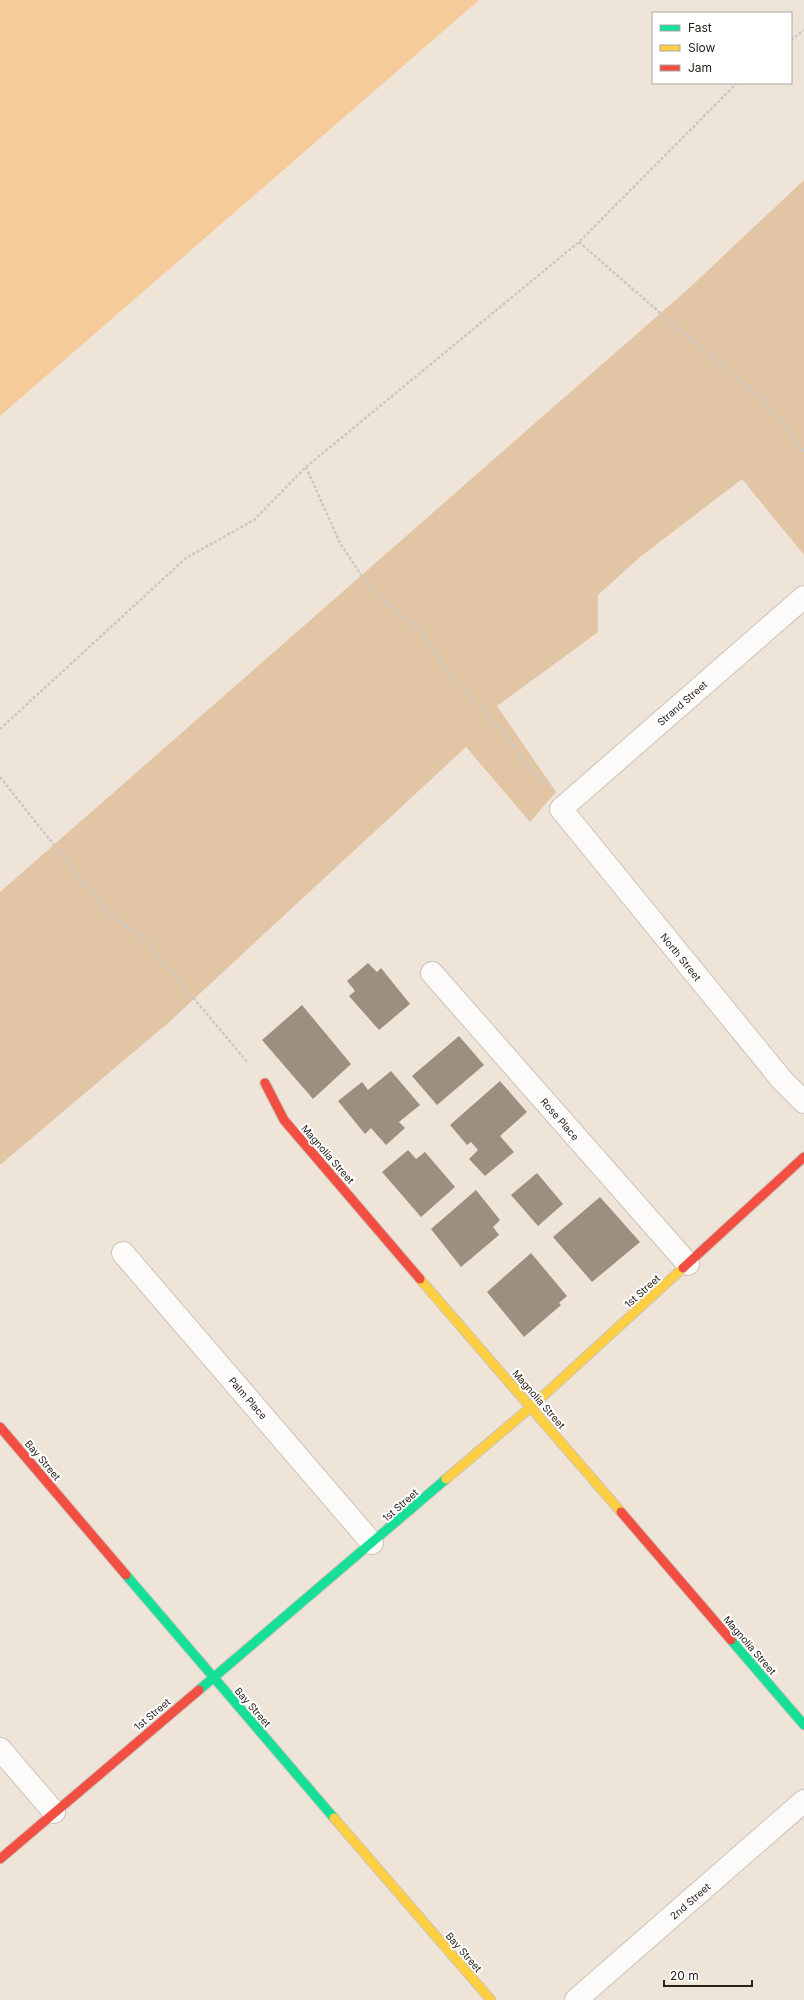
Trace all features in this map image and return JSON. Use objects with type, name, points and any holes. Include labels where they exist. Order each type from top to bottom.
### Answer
[{"type":"street","name":"Strand Street","points":[[561,809],[804,597]]},
{"type":"street","name":"North Street","points":[[561,809],[782,1080],[804,1102]]},
{"type":"street","name":"Rose Place","points":[[432,973],[688,1264]]},
{"type":"street","name":"Magnolia Street","points":[[265,1083],[284,1120],[804,1725]]},
{"type":"street","name":"1st Street","points":[[0,1859],[531,1407],[804,1157]]},
{"type":"street","name":"Palm Place","points":[[123,1253],[372,1543]]},
{"type":"street","name":"Bay Street","points":[[0,1427],[213,1678],[490,2000]]},
{"type":"street","points":[[0,1749],[54,1812]]},
{"type":"street","name":"2nd Street","points":[[576,2000],[804,1801]]},
{"type":"path","points":[[792,39],[804,30]]},
{"type":"path","points":[[0,729],[186,558],[254,520],[306,467],[580,242],[736,84]]},
{"type":"path","points":[[580,242],[761,398],[803,451]]},
{"type":"path","points":[[306,467],[340,542],[369,587],[419,631],[450,676],[506,735],[561,809]]},
{"type":"path","points":[[0,777],[107,912],[144,940],[265,1083]]},
{"type":"shaded area","points":[[0,0],[479,0],[0,416]]},
{"type":"shaded area","points":[[804,180],[804,555],[742,479],[640,557],[598,595],[598,632],[497,706],[556,792],[530,822],[466,747],[168,1023],[0,1165],[0,892],[687,290]]},
{"type":"building","points":[[368,963],[377,972],[381,968],[410,1004],[379,1030],[349,996],[355,991],[347,981]]},
{"type":"building","points":[[302,1005],[351,1064],[313,1099],[262,1040]]},
{"type":"building","points":[[459,1036],[484,1065],[437,1105],[412,1076]]},
{"type":"building","points":[[391,1071],[420,1105],[399,1122],[405,1128],[386,1145],[371,1128],[365,1134],[338,1101],[362,1082],[368,1090]]},
{"type":"building","points":[[500,1081],[527,1112],[500,1136],[514,1152],[485,1176],[469,1159],[478,1150],[471,1142],[467,1145],[450,1125]]},
{"type":"building","points":[[408,1150],[416,1159],[425,1152],[455,1187],[421,1217],[382,1172]]},
{"type":"building","points":[[537,1173],[563,1204],[538,1226],[511,1195]]},
{"type":"building","points":[[476,1190],[500,1220],[493,1227],[499,1235],[461,1267],[431,1229]]},
{"type":"building","points":[[600,1197],[640,1242],[592,1282],[553,1237]]},
{"type":"building","points":[[531,1253],[567,1296],[559,1303],[561,1305],[524,1337],[487,1292]]},
{"type":"traffic: fast","points":[[199,1690],[446,1479]]},
{"type":"traffic: fast","points":[[126,1575],[334,1818]]},
{"type":"traffic: fast","points":[[731,1640],[804,1725]]},
{"type":"traffic: slow","points":[[446,1479],[531,1407],[683,1268]]},
{"type":"traffic: slow","points":[[420,1279],[621,1512]]},
{"type":"traffic: slow","points":[[334,1818],[491,2000]]},
{"type":"traffic: jam","points":[[265,1083],[284,1120],[420,1279]]},
{"type":"traffic: jam","points":[[683,1268],[804,1157]]},
{"type":"traffic: jam","points":[[0,1427],[126,1575]]},
{"type":"traffic: jam","points":[[621,1512],[731,1640]]},
{"type":"traffic: jam","points":[[0,1859],[199,1690]]}]
